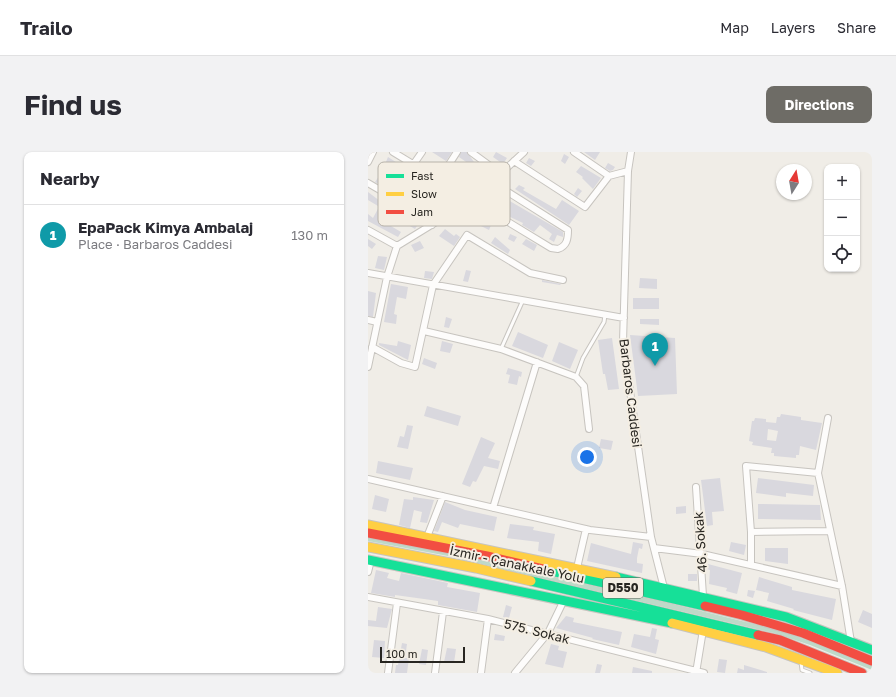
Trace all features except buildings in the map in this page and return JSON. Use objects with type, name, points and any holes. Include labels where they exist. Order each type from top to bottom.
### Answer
[{"type":"main road","points":[[368,525],[703,596],[786,617],[872,650]]},
{"type":"main road","name":"İzmir - Çanakkale Yolu","points":[[368,533],[487,556],[742,615],[803,633],[872,660]]},
{"type":"main road","name":"İzmir - Çanakkale Yolu","points":[[368,547],[476,568],[780,640],[862,673]]},
{"type":"main road","points":[[370,560],[703,630],[766,647],[836,673]]},
{"type":"street","points":[[368,162],[373,152]]},
{"type":"street","points":[[393,152],[408,162]]},
{"type":"street","points":[[415,162],[422,152]]},
{"type":"street","points":[[451,162],[457,152]]},
{"type":"street","points":[[471,152],[485,162]]},
{"type":"street","points":[[510,165],[524,152]]},
{"type":"street","points":[[574,152],[609,176]]},
{"type":"street","name":"Barbaros Caddesi","points":[[631,152],[628,171],[623,342],[651,537],[664,588]]},
{"type":"street","points":[[514,161],[585,207],[609,176],[628,171]]},
{"type":"street","points":[[368,183],[378,189]]},
{"type":"street","points":[[510,193],[568,230],[568,239],[565,245],[558,249],[551,248],[510,223]]},
{"type":"street","points":[[368,366],[387,277],[397,246],[429,226]]},
{"type":"street","points":[[368,230],[397,246]]},
{"type":"street","points":[[372,347],[401,364],[415,367],[433,285],[468,235],[530,273],[563,280]]},
{"type":"street","points":[[368,273],[624,318]]},
{"type":"street","points":[[368,320],[377,322]]},
{"type":"street","points":[[424,331],[501,349],[576,377],[584,386],[589,429]]},
{"type":"street","points":[[493,508],[537,362]]},
{"type":"street","points":[[828,418],[818,473],[829,531],[842,586],[851,642]]},
{"type":"street","points":[[751,565],[751,532],[746,466],[818,473]]},
{"type":"street","points":[[368,479],[586,529],[651,537]]},
{"type":"street","name":"46. Sokak","points":[[696,487],[702,554],[703,596]]},
{"type":"street","points":[[427,537],[443,496]]},
{"type":"street","points":[[576,568],[586,529]]},
{"type":"street","points":[[751,532],[829,531]]},
{"type":"street","points":[[654,548],[702,554],[842,586]]},
{"type":"street","points":[[368,572],[370,560]]},
{"type":"street","name":"575. Sokak","points":[[368,597],[443,612],[488,619],[704,673]]},
{"type":"street","points":[[515,673],[548,634],[564,600]]},
{"type":"street","points":[[388,673],[397,603]]},
{"type":"street","points":[[435,673],[443,612]]},
{"type":"street","points":[[481,673],[488,619]]},
{"type":"street","points":[[696,672],[703,630]]},
{"type":"lane","points":[[501,349],[523,300]]},
{"type":"lane","points":[[576,377],[583,358],[604,322],[605,315]]},
{"type":"lane","points":[[800,659],[802,670],[810,673]]},
{"type":"green space","points":[[368,538],[449,553],[669,603],[774,629],[872,665],[872,670],[810,645],[774,633],[448,556],[368,541]]},
{"type":"traffic: fast","points":[[368,560],[672,623]]},
{"type":"traffic: fast","points":[[543,569],[705,606]]},
{"type":"traffic: fast","points":[[616,577],[786,617],[872,650]]},
{"type":"traffic: fast","points":[[531,581],[758,635]]},
{"type":"traffic: slow","points":[[368,525],[616,577]]},
{"type":"traffic: slow","points":[[368,547],[476,568],[531,581]]},
{"type":"traffic: slow","points":[[672,623],[766,647],[837,673]]},
{"type":"traffic: jam","points":[[368,533],[487,556],[543,569]]},
{"type":"traffic: jam","points":[[705,606],[803,633],[872,661]]},
{"type":"traffic: jam","points":[[758,635],[780,640],[862,673]]},
{"type":"place","name":"EpaPack Kimya Ambalaj","points":[[655,366]]}]
